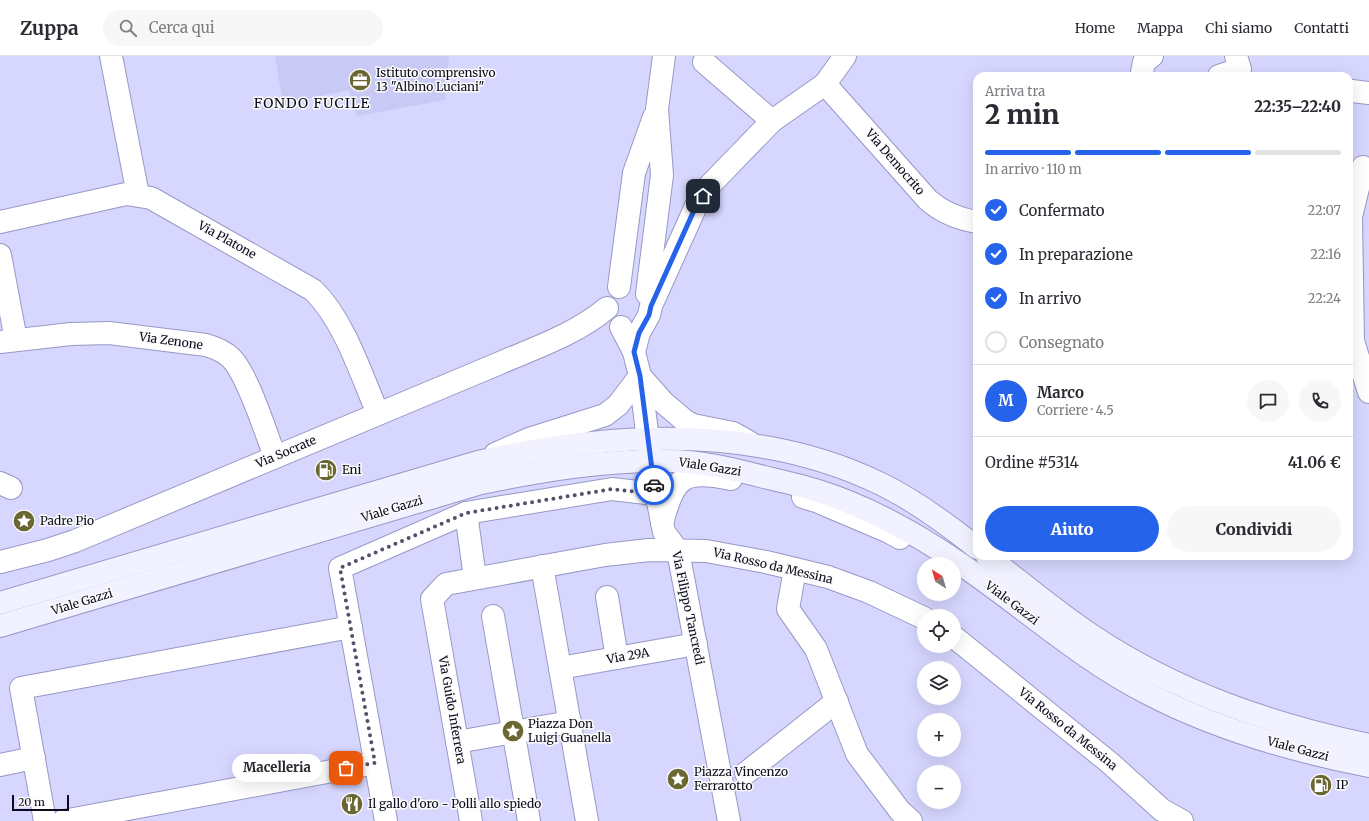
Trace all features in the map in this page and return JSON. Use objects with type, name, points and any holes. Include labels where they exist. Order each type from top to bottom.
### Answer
[{"type":"main road","name":"Viale Gazzi","points":[[0,603],[478,462],[558,446],[593,441],[677,438],[754,445],[782,450],[825,462],[881,484],[914,503],[973,545]]},
{"type":"main road","name":"Viale Gazzi","points":[[0,626],[481,484],[534,472],[595,464],[672,461],[721,467],[816,490],[893,522],[965,567],[1078,652],[1150,695],[1206,721],[1267,742],[1333,759],[1369,766]]},
{"type":"main road","name":"Viale Gazzi","points":[[992,560],[1091,635],[1141,665],[1185,688],[1282,724],[1369,745]]},
{"type":"street","points":[[634,352],[639,333],[651,301],[662,175],[657,109],[664,56]]},
{"type":"street","points":[[651,301],[634,285],[619,287],[610,296],[615,320],[629,329],[638,327],[651,301],[696,206],[710,185],[772,121],[825,84],[845,56]]},
{"type":"street","points":[[1142,72],[1144,62],[1152,56]]},
{"type":"street","points":[[110,57],[138,195]]},
{"type":"street","points":[[704,62],[772,121]]},
{"type":"street","points":[[1225,72],[1238,63]]},
{"type":"street","name":"Via Democrito","points":[[825,84],[928,200],[940,210],[951,216],[973,221]]},
{"type":"street","points":[[619,287],[634,173],[657,109]]},
{"type":"street","points":[[1353,206],[1360,167]]},
{"type":"street","name":"Via Platone","points":[[0,222],[111,196],[126,194],[151,198],[313,290],[324,300],[338,323],[378,414]]},
{"type":"street","points":[[0,255],[8,341]]},
{"type":"street","name":"Via Socrate","points":[[0,562],[48,550],[75,540],[569,334],[615,320]]},
{"type":"street","name":"Via Filippo Tancredi","points":[[615,320],[634,352],[640,376],[655,494],[664,532],[678,550],[729,821]]},
{"type":"street","name":"Via Zenone","points":[[8,341],[71,334],[109,333],[206,345],[217,348],[225,352],[239,367],[275,457]]},
{"type":"street","points":[[1353,341],[1369,392]]},
{"type":"street","points":[[478,462],[530,439],[605,414],[618,405],[640,376],[664,404],[684,420],[693,425],[733,432],[754,445]]},
{"type":"street","points":[[595,464],[655,494]]},
{"type":"street","points":[[662,523],[668,501],[680,481],[688,476],[706,474],[816,501],[889,532],[930,557],[965,567]]},
{"type":"street","points":[[386,821],[340,568],[466,513],[612,489],[655,494]]},
{"type":"street","points":[[466,513],[475,578]]},
{"type":"street","name":"Via Rosso da Messina","points":[[432,599],[446,584],[475,578],[605,555],[649,550],[678,550],[724,553],[828,577],[852,585],[917,615]]},
{"type":"street","points":[[542,566],[587,821]]},
{"type":"street","points":[[795,569],[788,609],[816,649],[857,754],[900,818]]},
{"type":"street","points":[[607,597],[617,658]]},
{"type":"street","name":"Via Guido Inferrera","points":[[432,599],[471,821]]},
{"type":"street","points":[[493,616],[529,821]]},
{"type":"street","points":[[45,821],[21,688],[351,627]]},
{"type":"street","name":"Via Rosso da Messina","points":[[961,643],[1110,763],[1162,810],[1182,821]]},
{"type":"street","name":"Via 29A","points":[[560,668],[696,644]]},
{"type":"street","points":[[746,773],[837,701]]},
{"type":"street","points":[[457,742],[570,722]]},
{"type":"street","points":[[0,764],[34,758]]},
{"type":"street","points":[[63,821],[375,763]]},
{"type":"shaded area","points":[[275,56],[449,56],[445,100],[357,116],[349,90],[283,104]]},
{"type":"way so far","points":[[346,768],[375,763],[340,568],[466,513],[612,489],[655,494],[654,485]]},
{"type":"place","name":"Istituto comprensivo 13 \"Albino Luciani\"","points":[[360,80]]},
{"type":"place","name":"Eni","points":[[326,470]]},
{"type":"place","name":"Padre Pio","points":[[24,521]]},
{"type":"place","name":"Piazza Don Luigi Guanella","points":[[513,731]]},
{"type":"place","name":"Macelleria","points":[[346,768]]},
{"type":"place","name":"Piazza Vincenzo Ferrarotto","points":[[678,779]]},
{"type":"place","name":"IP","points":[[1321,785]]},
{"type":"place","name":"Il gallo d'oro - Polli allo spiedo","points":[[352,804]]},
{"type":"district","name":"FONDO FUCILE","points":[[312,103]]},
{"type":"route","points":[[654,485],[640,376],[634,352],[639,333],[649,315],[651,306],[696,206],[703,196]]}]
